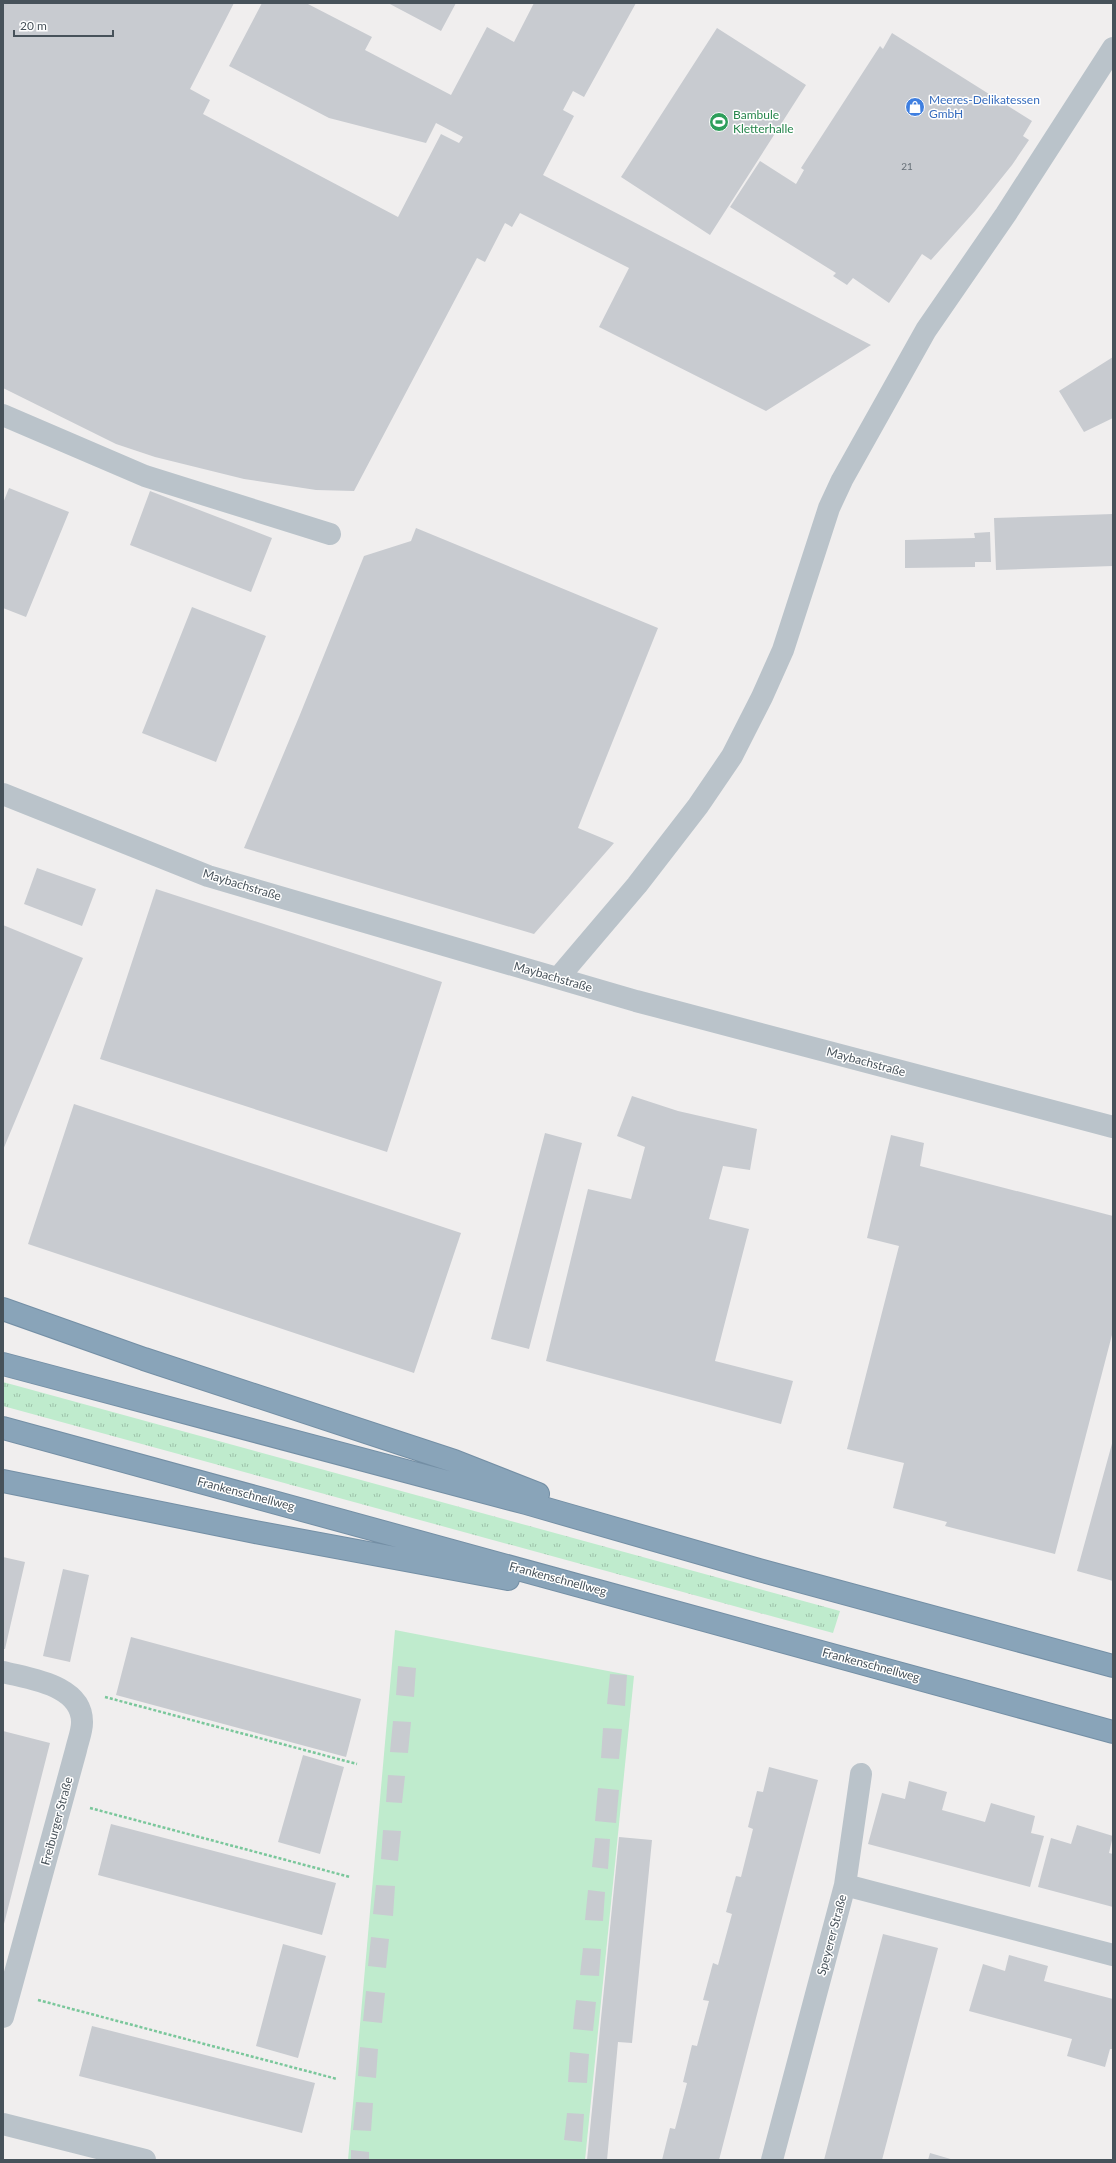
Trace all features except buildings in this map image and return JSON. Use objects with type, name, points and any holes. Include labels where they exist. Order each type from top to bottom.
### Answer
[{"type":"highway","points":[[3,1309],[144,1359],[454,1461],[651,1538]]},
{"type":"highway","points":[[3,1364],[651,1538],[759,1570],[1113,1666]]},
{"type":"highway","name":"Frankenschnellweg","points":[[3,1428],[1113,1732]]},
{"type":"highway","points":[[3,1481],[263,1534],[662,1608]]},
{"type":"street","points":[[558,978],[637,885],[698,806],[732,756],[762,697],[783,650],[829,508],[842,480],[926,330],[1006,214],[1113,48]]},
{"type":"street","points":[[3,415],[145,476],[330,534]]},
{"type":"street","name":"Maybachstraße","points":[[3,794],[208,876],[643,1003],[1113,1127]]},
{"type":"street","points":[[3,1672],[47,1684],[62,1691],[78,1704]]},
{"type":"street","name":"Freiburger Straße","points":[[3,2017],[82,1722],[78,1704]]},
{"type":"street","points":[[845,1885],[861,1774]]},
{"type":"street","name":"Speyerer Straße","points":[[772,2160],[845,1885],[1113,1955]]},
{"type":"street","points":[[3,2124],[145,2160]]},
{"type":"path","points":[[78,1704],[93,1694],[357,1764]]},
{"type":"path","points":[[62,1800],[350,1877]]},
{"type":"path","points":[[10,1992],[337,2079]]},
{"type":"green space","points":[[3,1382],[840,1611],[833,1633],[3,1406]]},
{"type":"green space","points":[[395,1630],[634,1676],[585,2160],[348,2160]]},
{"type":"place","name":"Meeres-Delikatessen GmbH","points":[[915,107]]},
{"type":"place","name":"Bambule Kletterhalle","points":[[719,122]]}]
